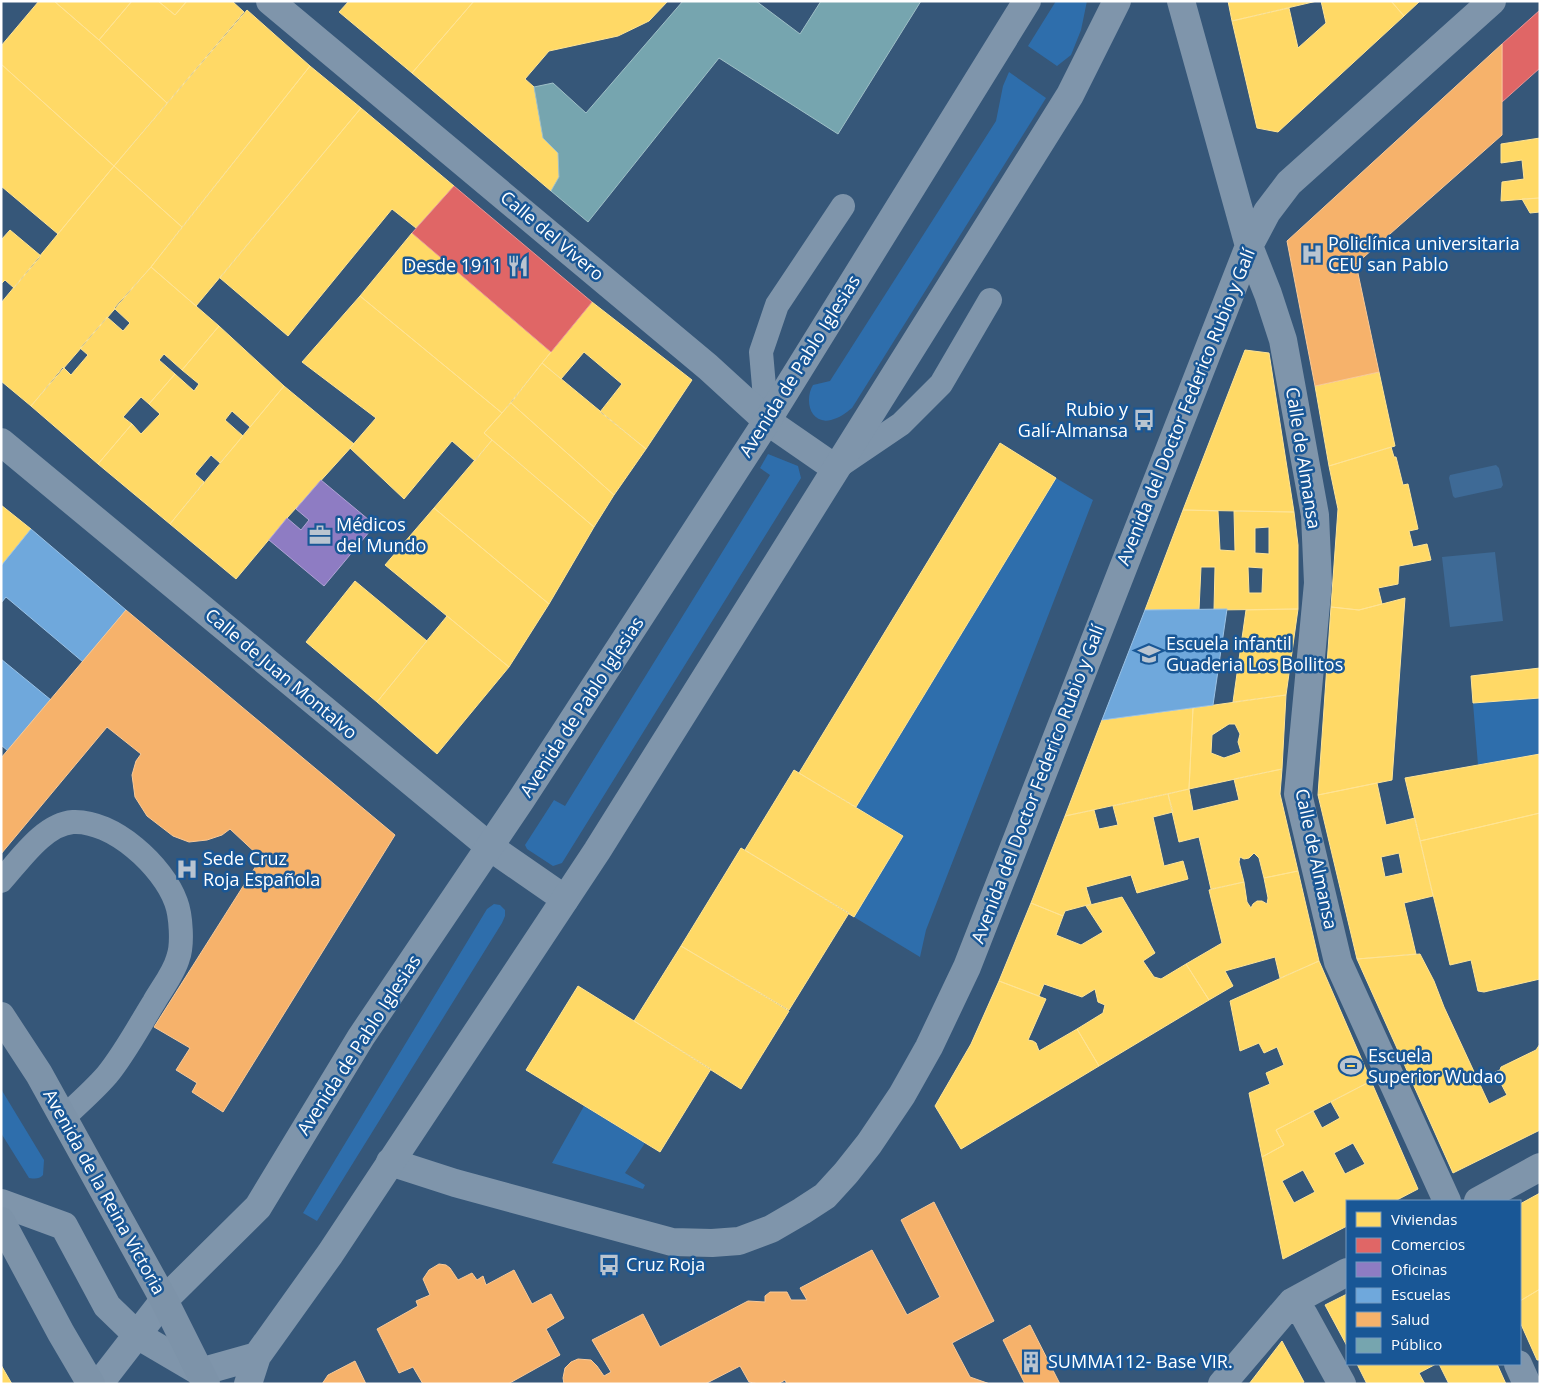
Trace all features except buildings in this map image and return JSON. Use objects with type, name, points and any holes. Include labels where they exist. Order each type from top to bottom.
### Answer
[{"type":"main road","name":"Avenida de la Reina Victoria","points":[[1,1016],[39,1074],[64,1118],[164,1300],[203,1378]]},
{"type":"main road","points":[[1,1221],[61,1333],[91,1384]]},
{"type":"street","name":"Calle del Vivero","points":[[270,1],[701,361],[767,421],[835,468]]},
{"type":"street","name":"Avenida de Pablo Iglesias","points":[[99,1384],[164,1300],[258,1207],[361,1037],[490,847],[767,421],[1027,1]]},
{"type":"street","points":[[248,1384],[257,1356],[330,1254],[597,851],[1070,95],[1117,1]]},
{"type":"street","name":"Calle de Almansa","points":[[1181,1],[1249,246],[1268,294],[1283,340],[1315,515],[1318,583],[1298,794],[1338,962],[1447,1200]]},
{"type":"street","name":"Avenida del Doctor Federico Rubio y Galí","points":[[390,1162],[455,1183],[672,1242],[712,1243],[739,1241],[771,1229],[825,1196],[869,1144],[902,1095],[929,1047],[967,967],[1249,246],[1266,212],[1289,183],[1492,1]]},
{"type":"street","name":"Calle de Juan Montalvo","points":[[1,442],[490,847],[565,899]]},
{"type":"street","points":[[1480,1200],[1540,1167]]},
{"type":"street","points":[[1,1203],[64,1226],[108,1306],[136,1335],[203,1378],[257,1356]]},
{"type":"street","points":[[1222,1384],[1292,1302],[1346,1273]]},
{"type":"street","points":[[1292,1302],[1304,1315],[1342,1384]]},
{"type":"street","points":[[1518,1365],[1526,1384]]},
{"type":"lane","points":[[767,421],[761,352],[777,305],[842,206]]},
{"type":"lane","points":[[835,468],[901,424],[941,384],[990,300]]},
{"type":"lane","points":[[1,881],[42,835],[54,828],[73,822],[98,826],[120,836],[147,859],[164,879],[176,902],[181,934],[179,958],[126,1049],[106,1076],[64,1118]]},
{"type":"shaded area","points":[[1056,1],[1087,1],[1081,30],[1071,55],[1057,66],[1028,46]]},
{"type":"shaded area","points":[[1009,72],[1046,98],[852,408],[831,420],[824,421],[818,419],[809,404],[810,391],[813,385],[830,381],[996,121],[1003,86]]},
{"type":"shaded area","points":[[768,454],[798,466],[801,478],[562,863],[553,866],[527,849],[525,845],[554,800],[565,806],[770,475],[760,468]]},
{"type":"shaded area","points":[[1496,465],[1499,468],[1503,485],[1501,488],[1455,498],[1453,496],[1450,475]]},
{"type":"shaded area","points":[[1056,478],[1093,500],[926,930],[920,957],[854,917],[856,807]]},
{"type":"shaded area","points":[[1495,552],[1503,621],[1450,627],[1442,557]]},
{"type":"shaded area","points":[[1540,698],[1540,754],[1478,765],[1473,703]]},
{"type":"shaded area","points":[[494,904],[500,905],[505,910],[502,923],[317,1221],[303,1213],[487,909]]},
{"type":"shaded area","points":[[1,1089],[44,1160],[43,1175],[39,1178],[29,1178],[1,1133]]},
{"type":"shaded area","points":[[584,1106],[645,1143],[625,1173],[645,1185],[643,1189],[552,1163]]},
{"type":"place","name":"Policlínica universitaria CEU san Pablo","points":[[1312,254]]},
{"type":"place","name":"Desde 1911","points":[[518,266]]},
{"type":"place","name":"Rubio y Galí-Almansa","points":[[1144,420]]},
{"type":"place","name":"Médicos del Mundo","points":[[320,535]]},
{"type":"place","name":"Escuela infantil Guaderia Los Bollitos","points":[[1149,654]]},
{"type":"place","name":"Sede Cruz Roja Española","points":[[187,869]]},
{"type":"place","name":"Escuela Superior Wudao","points":[[1351,1066]]},
{"type":"place","name":"Cruz Roja","points":[[609,1265]]},
{"type":"place","name":"SUMMA112- Base VIR.","points":[[1031,1362]]}]
